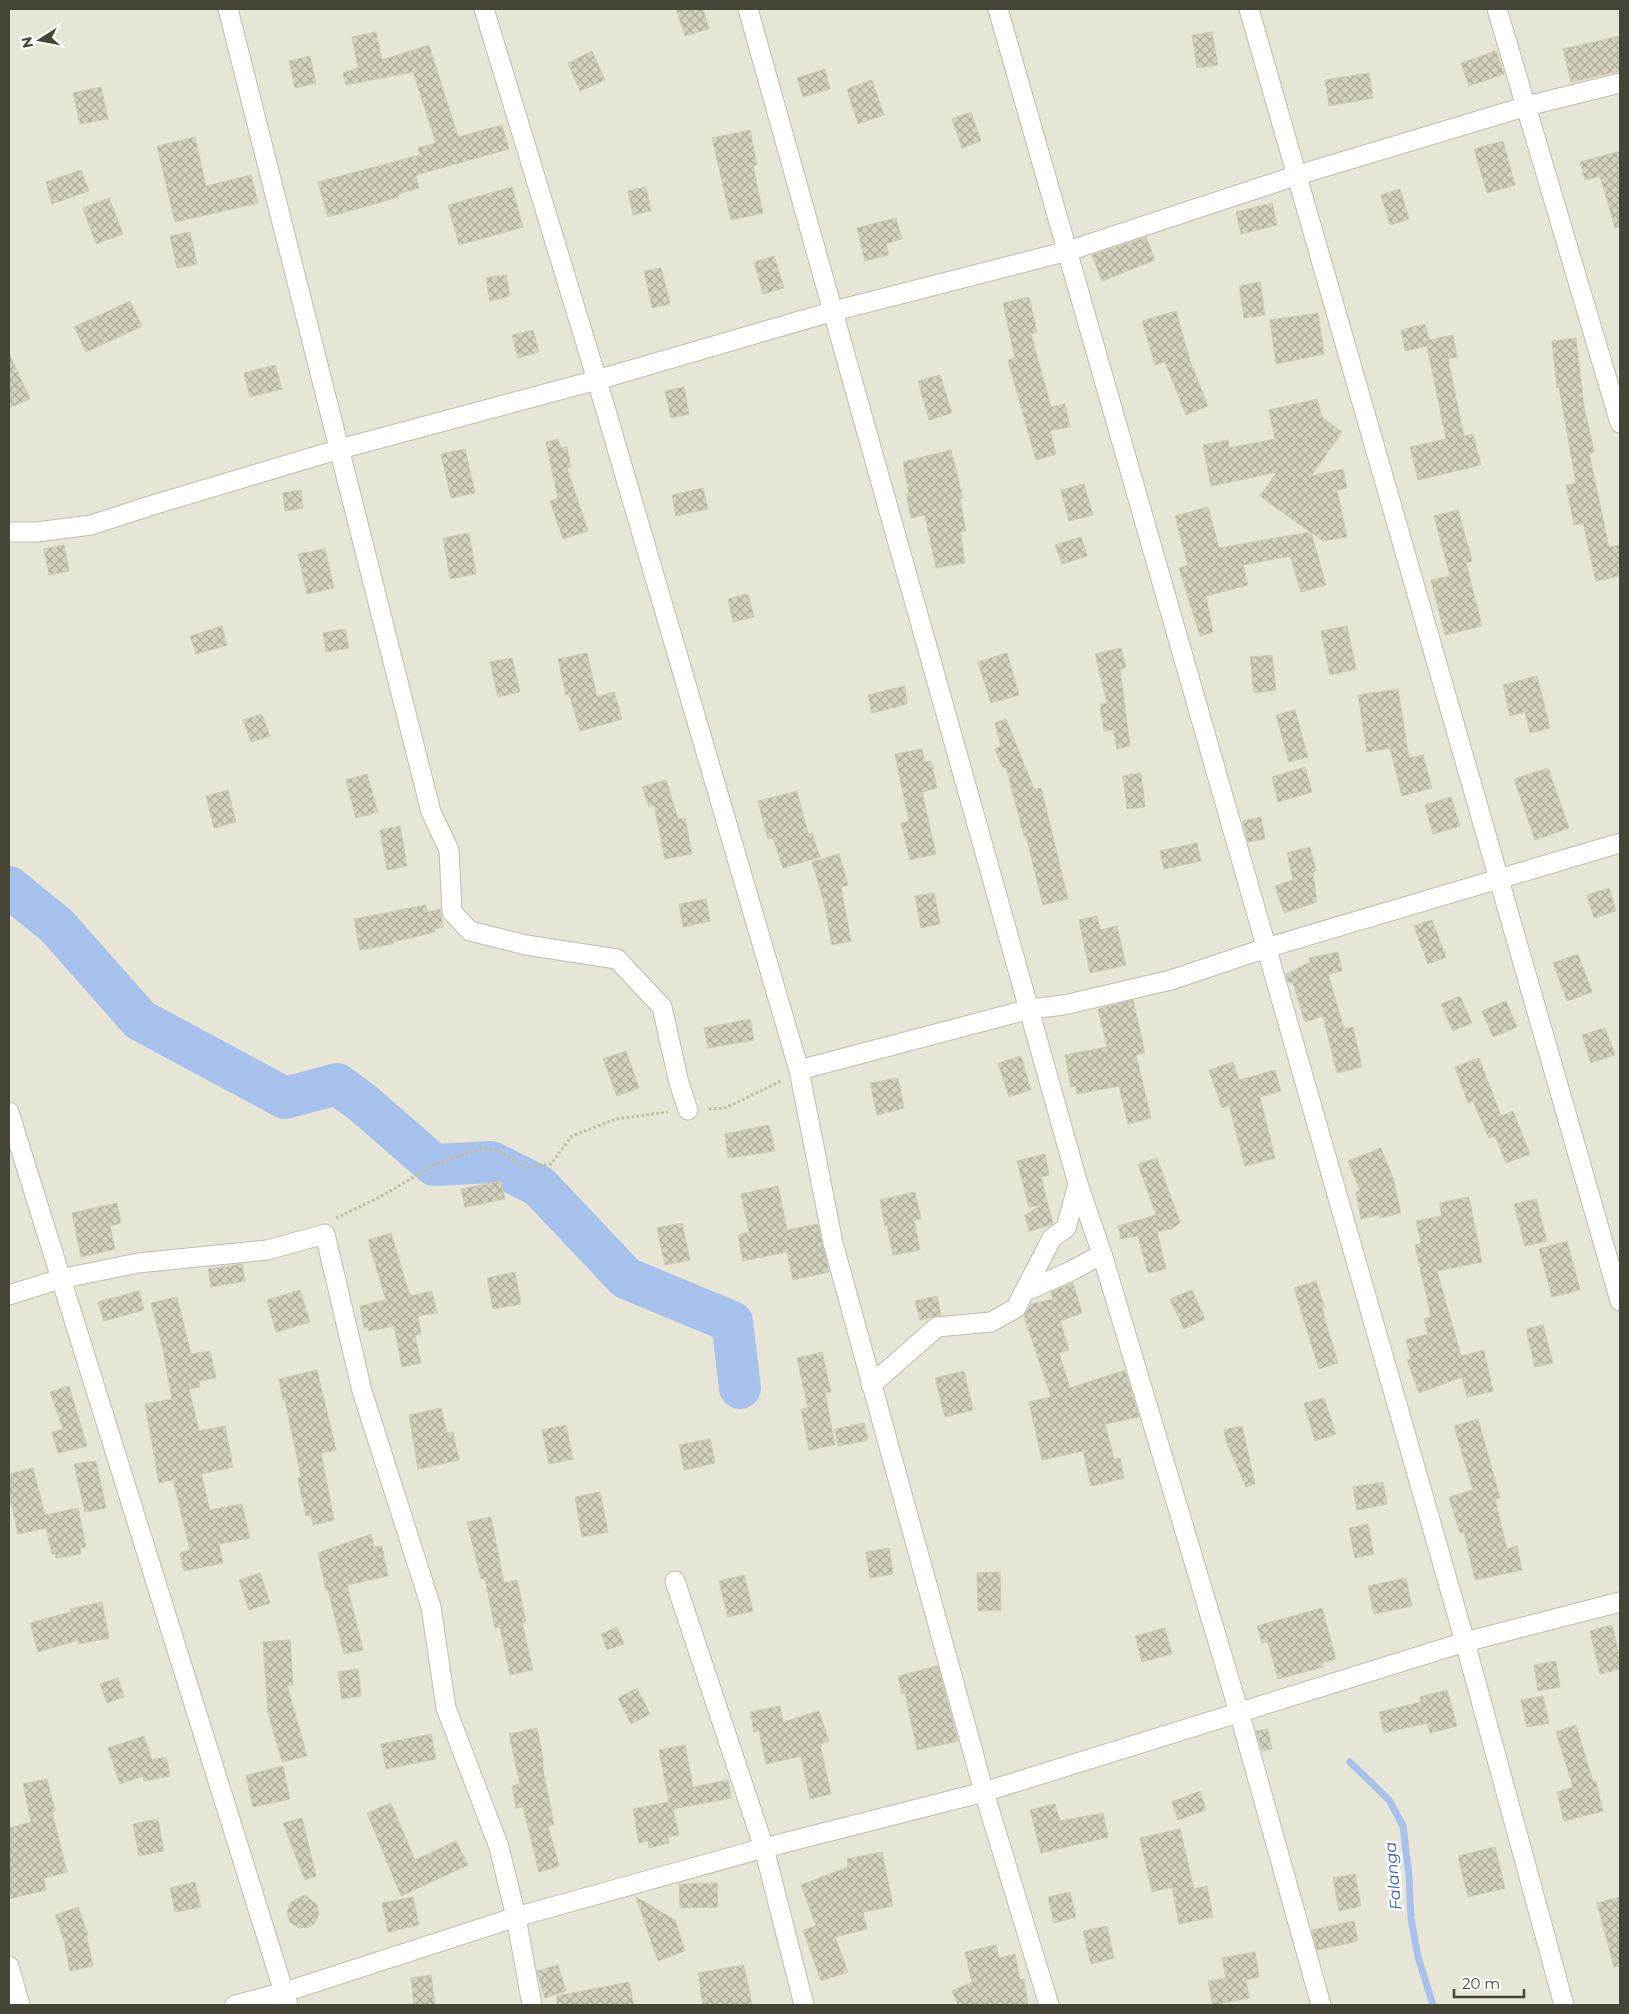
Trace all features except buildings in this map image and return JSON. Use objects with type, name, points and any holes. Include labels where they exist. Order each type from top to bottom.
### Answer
[{"type":"street","points":[[228,9],[431,812],[449,850],[452,912],[470,931],[526,945],[617,958],[662,1007],[679,1083],[688,1110]]},
{"type":"street","points":[[484,9],[597,380],[799,1070],[833,1243],[984,1792],[1049,2005]]},
{"type":"street","points":[[748,9],[1078,1184],[1102,1254],[1238,1712],[1321,2005]]},
{"type":"street","points":[[998,9],[1464,1642],[1564,2005]]},
{"type":"street","points":[[1249,9],[1620,1301]]},
{"type":"street","points":[[1497,9],[1620,423]]},
{"type":"street","points":[[9,532],[37,532],[91,526],[156,504],[340,449],[597,380],[834,311],[1068,251],[1298,175],[1527,106],[1620,82]]},
{"type":"street","points":[[799,1070],[1030,1009],[1064,1005],[1171,980],[1266,948],[1620,843]]},
{"type":"street","points":[[9,1112],[286,1999]]},
{"type":"street","points":[[871,1385],[937,1327],[991,1322],[1016,1308],[1052,1238],[1066,1228],[1078,1184]]},
{"type":"street","points":[[9,1295],[60,1279],[138,1263],[267,1250],[325,1234],[362,1391],[431,1607],[446,1708],[499,1847],[516,1917],[532,2005]]},
{"type":"street","points":[[1024,1292],[1071,1271],[1102,1254]]},
{"type":"street","points":[[675,1581],[764,1848],[804,2005]]},
{"type":"street","points":[[235,2005],[286,1999],[516,1917],[764,1848],[984,1792],[1464,1642],[1620,1602]]},
{"type":"street","points":[[9,1966],[20,2005]]},
{"type":"path","points":[[328,1222],[380,1197],[434,1165],[483,1148],[501,1152],[524,1168],[550,1164],[572,1136],[616,1119],[688,1110],[725,1108],[772,1087],[799,1070]]},
{"type":"shaded area","points":[[9,9],[1620,9],[1620,2005],[9,2005]]},
{"type":"waterway","points":[[9,887],[57,926],[140,1020],[285,1098],[337,1084],[363,1103],[434,1165],[491,1162],[539,1186],[626,1278],[732,1322],[740,1388]]},
{"type":"waterway","name":"Falanga","points":[[1350,1762],[1389,1800],[1403,1826],[1409,1876],[1411,1918],[1418,1957],[1433,2005]]}]
